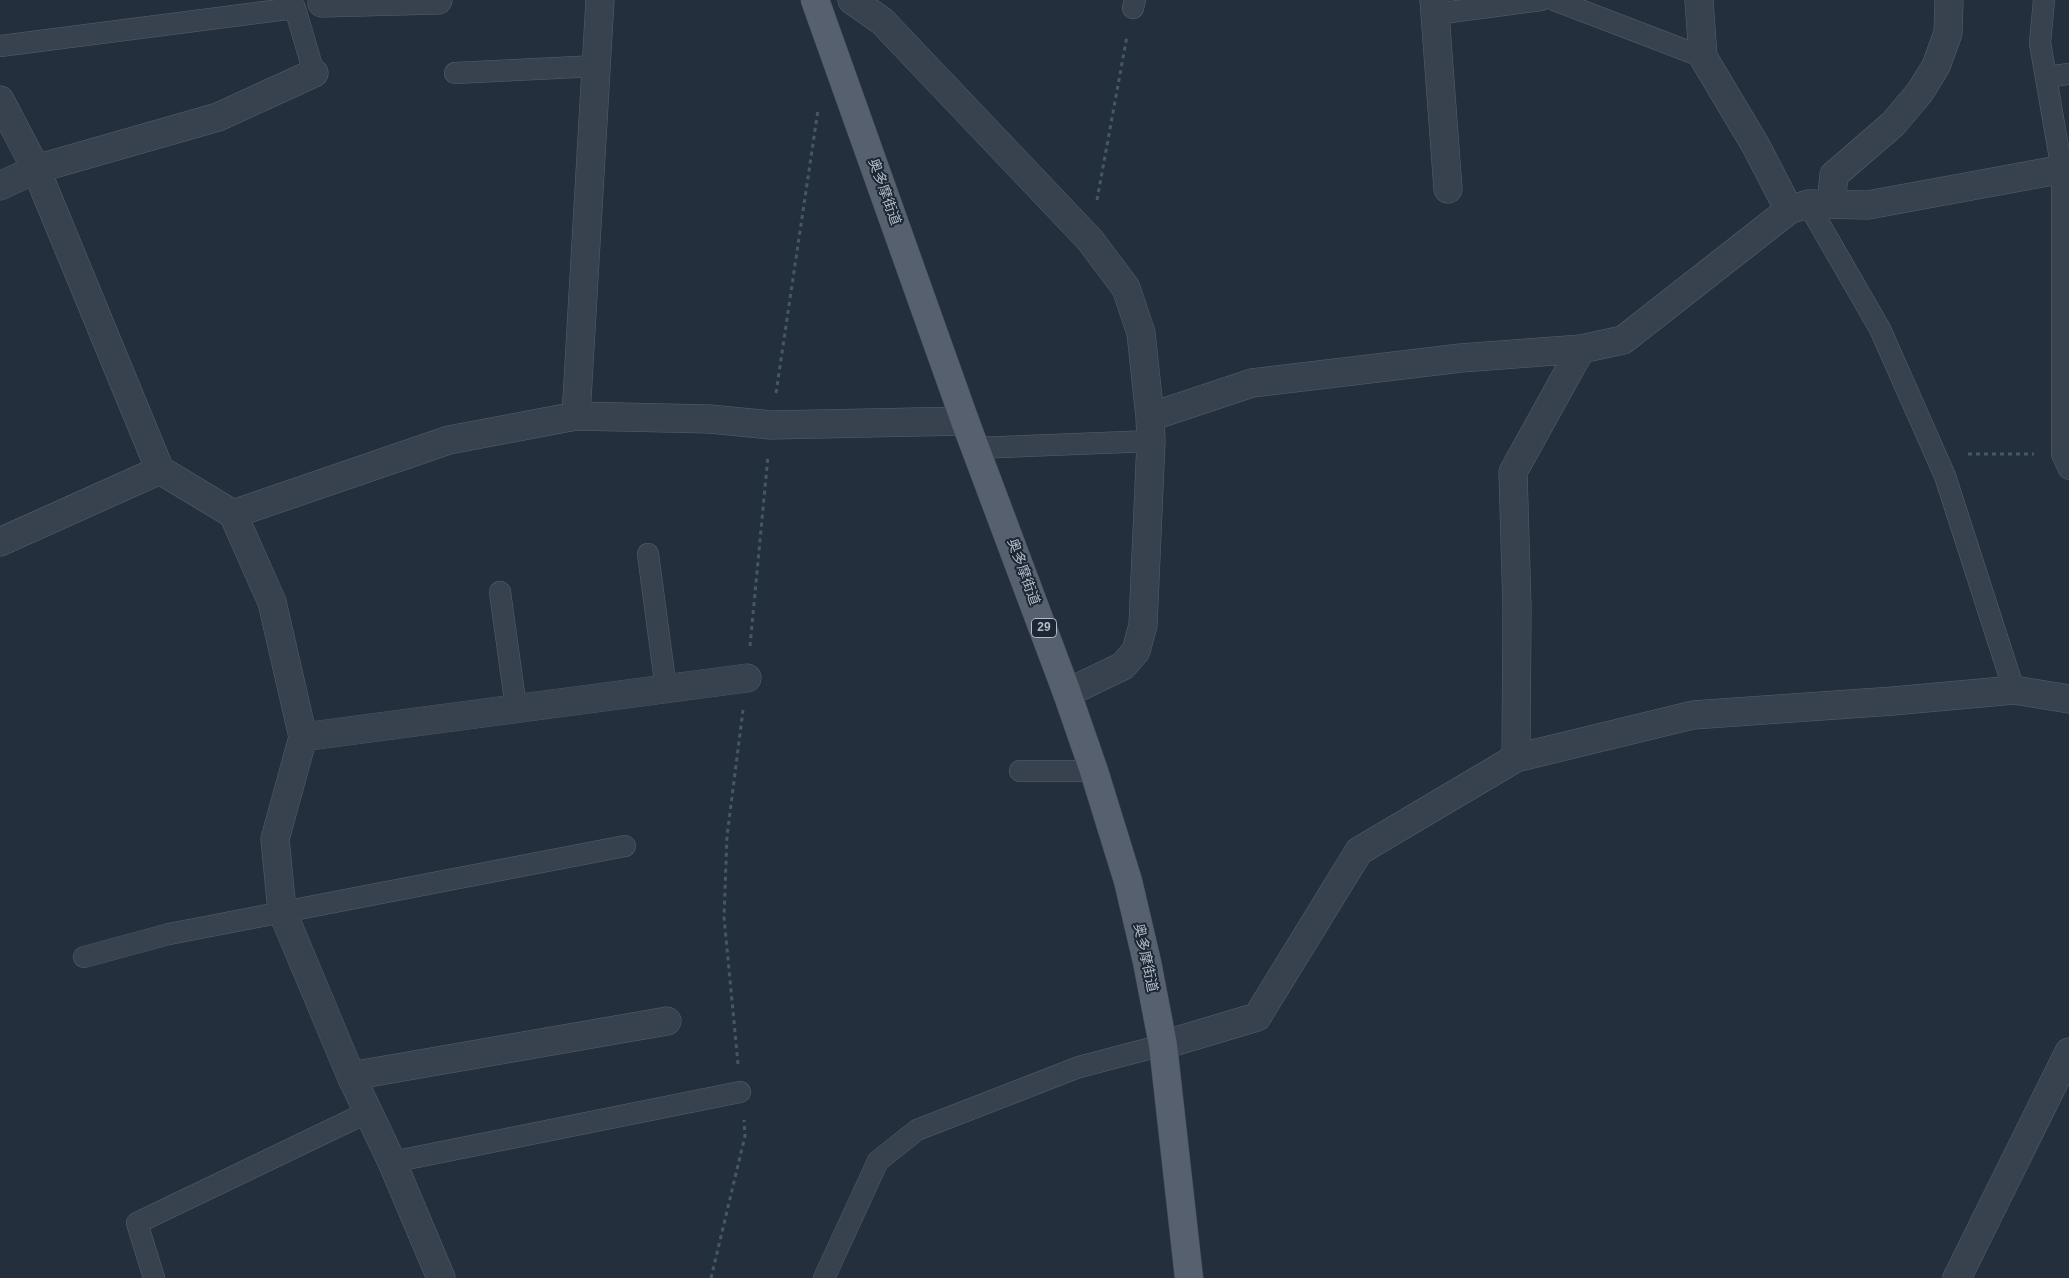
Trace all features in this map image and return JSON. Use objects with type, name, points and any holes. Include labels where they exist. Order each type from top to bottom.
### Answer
[{"type":"main road","name":"奥多摩街道","points":[[815,0],[965,421],[1068,693],[1128,881],[1163,1045],[1189,1278]]},
{"type":"street","points":[[322,3],[438,0]]},
{"type":"street","points":[[576,416],[600,0]]},
{"type":"street","points":[[852,0],[882,21],[1090,240],[1126,288],[1141,333],[1150,429],[1143,624],[1136,650],[1123,666],[1068,693]]},
{"type":"street","points":[[1699,0],[1703,57],[1756,146],[1809,206],[1868,205],[2066,169]]},
{"type":"street","points":[[1150,429],[1252,383],[1462,358],[1581,349],[1623,340],[1809,206],[1834,175],[1893,124],[1920,92],[1936,66],[1948,33],[1949,0]]},
{"type":"street","points":[[1434,7],[1448,189]]},
{"type":"street","points":[[0,186],[36,169],[218,117],[314,73]]},
{"type":"street","points":[[0,100],[36,169],[160,470],[233,514],[272,602],[304,737],[276,839],[282,911],[351,1076],[392,1162],[442,1278]]},
{"type":"street","points":[[1516,758],[1517,607],[1513,472],[1581,349]]},
{"type":"street","points":[[233,514],[449,440],[576,416],[710,420],[771,425],[965,421]]},
{"type":"street","points":[[0,542],[160,470]]},
{"type":"street","points":[[304,737],[747,678]]},
{"type":"street","points":[[1163,1045],[1257,1017],[1359,851],[1516,758],[1693,715],[1893,701],[2014,690],[2069,699]]},
{"type":"street","points":[[351,1076],[667,1021]]},
{"type":"street","points":[[1956,1278],[2069,1052]]},
{"type":"lane","points":[[1434,7],[1541,0]]},
{"type":"lane","points":[[1554,0],[1703,57]]},
{"type":"lane","points":[[2044,0],[2040,43],[2066,169],[2066,455]]},
{"type":"lane","points":[[0,46],[295,8],[314,73]]},
{"type":"lane","points":[[455,72],[597,66]]},
{"type":"lane","points":[[2046,77],[2069,74]]},
{"type":"lane","points":[[1809,206],[1880,329],[1946,476],[2014,690]]},
{"type":"lane","points":[[976,448],[1150,429]]},
{"type":"lane","points":[[648,554],[666,689]]},
{"type":"lane","points":[[500,592],[516,708]]},
{"type":"lane","points":[[1020,771],[1094,771]]},
{"type":"lane","points":[[84,957],[169,934],[625,846]]},
{"type":"lane","points":[[824,1278],[878,1162],[916,1130],[1079,1067],[1163,1045]]},
{"type":"lane","points":[[392,1162],[740,1092]]},
{"type":"lane","points":[[154,1278],[137,1223],[368,1112]]},
{"type":"path","points":[[1090,240],[1134,4]]},
{"type":"path","points":[[1935,454],[2066,455]]}]
